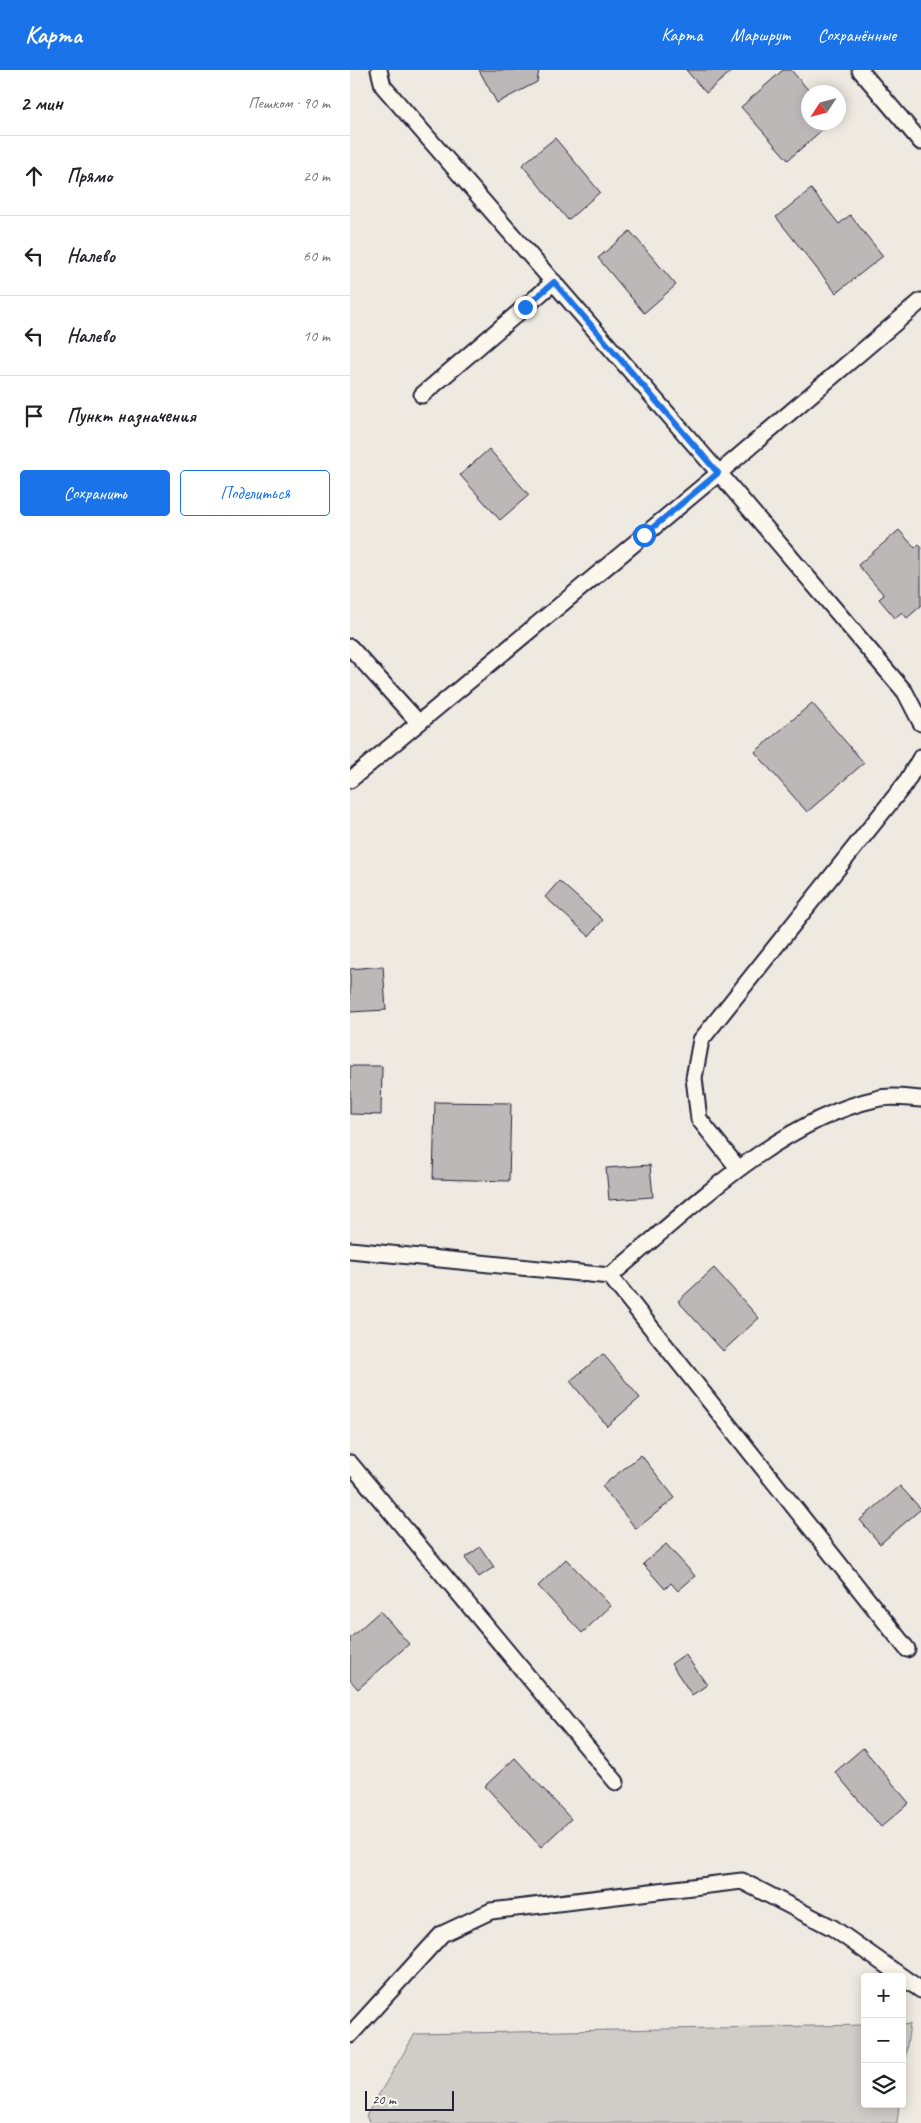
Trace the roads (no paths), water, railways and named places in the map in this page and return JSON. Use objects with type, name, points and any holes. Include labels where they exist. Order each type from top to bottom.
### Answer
[{"type":"lane","points":[[379,70],[382,86],[554,282],[905,692],[921,723]]},
{"type":"lane","points":[[860,70],[921,142]]},
{"type":"lane","points":[[422,395],[554,282]]},
{"type":"lane","points":[[350,780],[921,301]]},
{"type":"lane","points":[[350,648],[419,723]]},
{"type":"lane","points":[[738,1168],[699,1119],[694,1078],[701,1040],[905,784],[921,757]]},
{"type":"lane","points":[[610,1276],[738,1168],[822,1116],[877,1098],[921,1099]]},
{"type":"lane","points":[[350,1250],[610,1276],[907,1650]]},
{"type":"lane","points":[[350,1463],[616,1782]]},
{"type":"lane","points":[[350,2035],[442,1934],[492,1911],[742,1881],[833,1928],[921,1990]]}]
